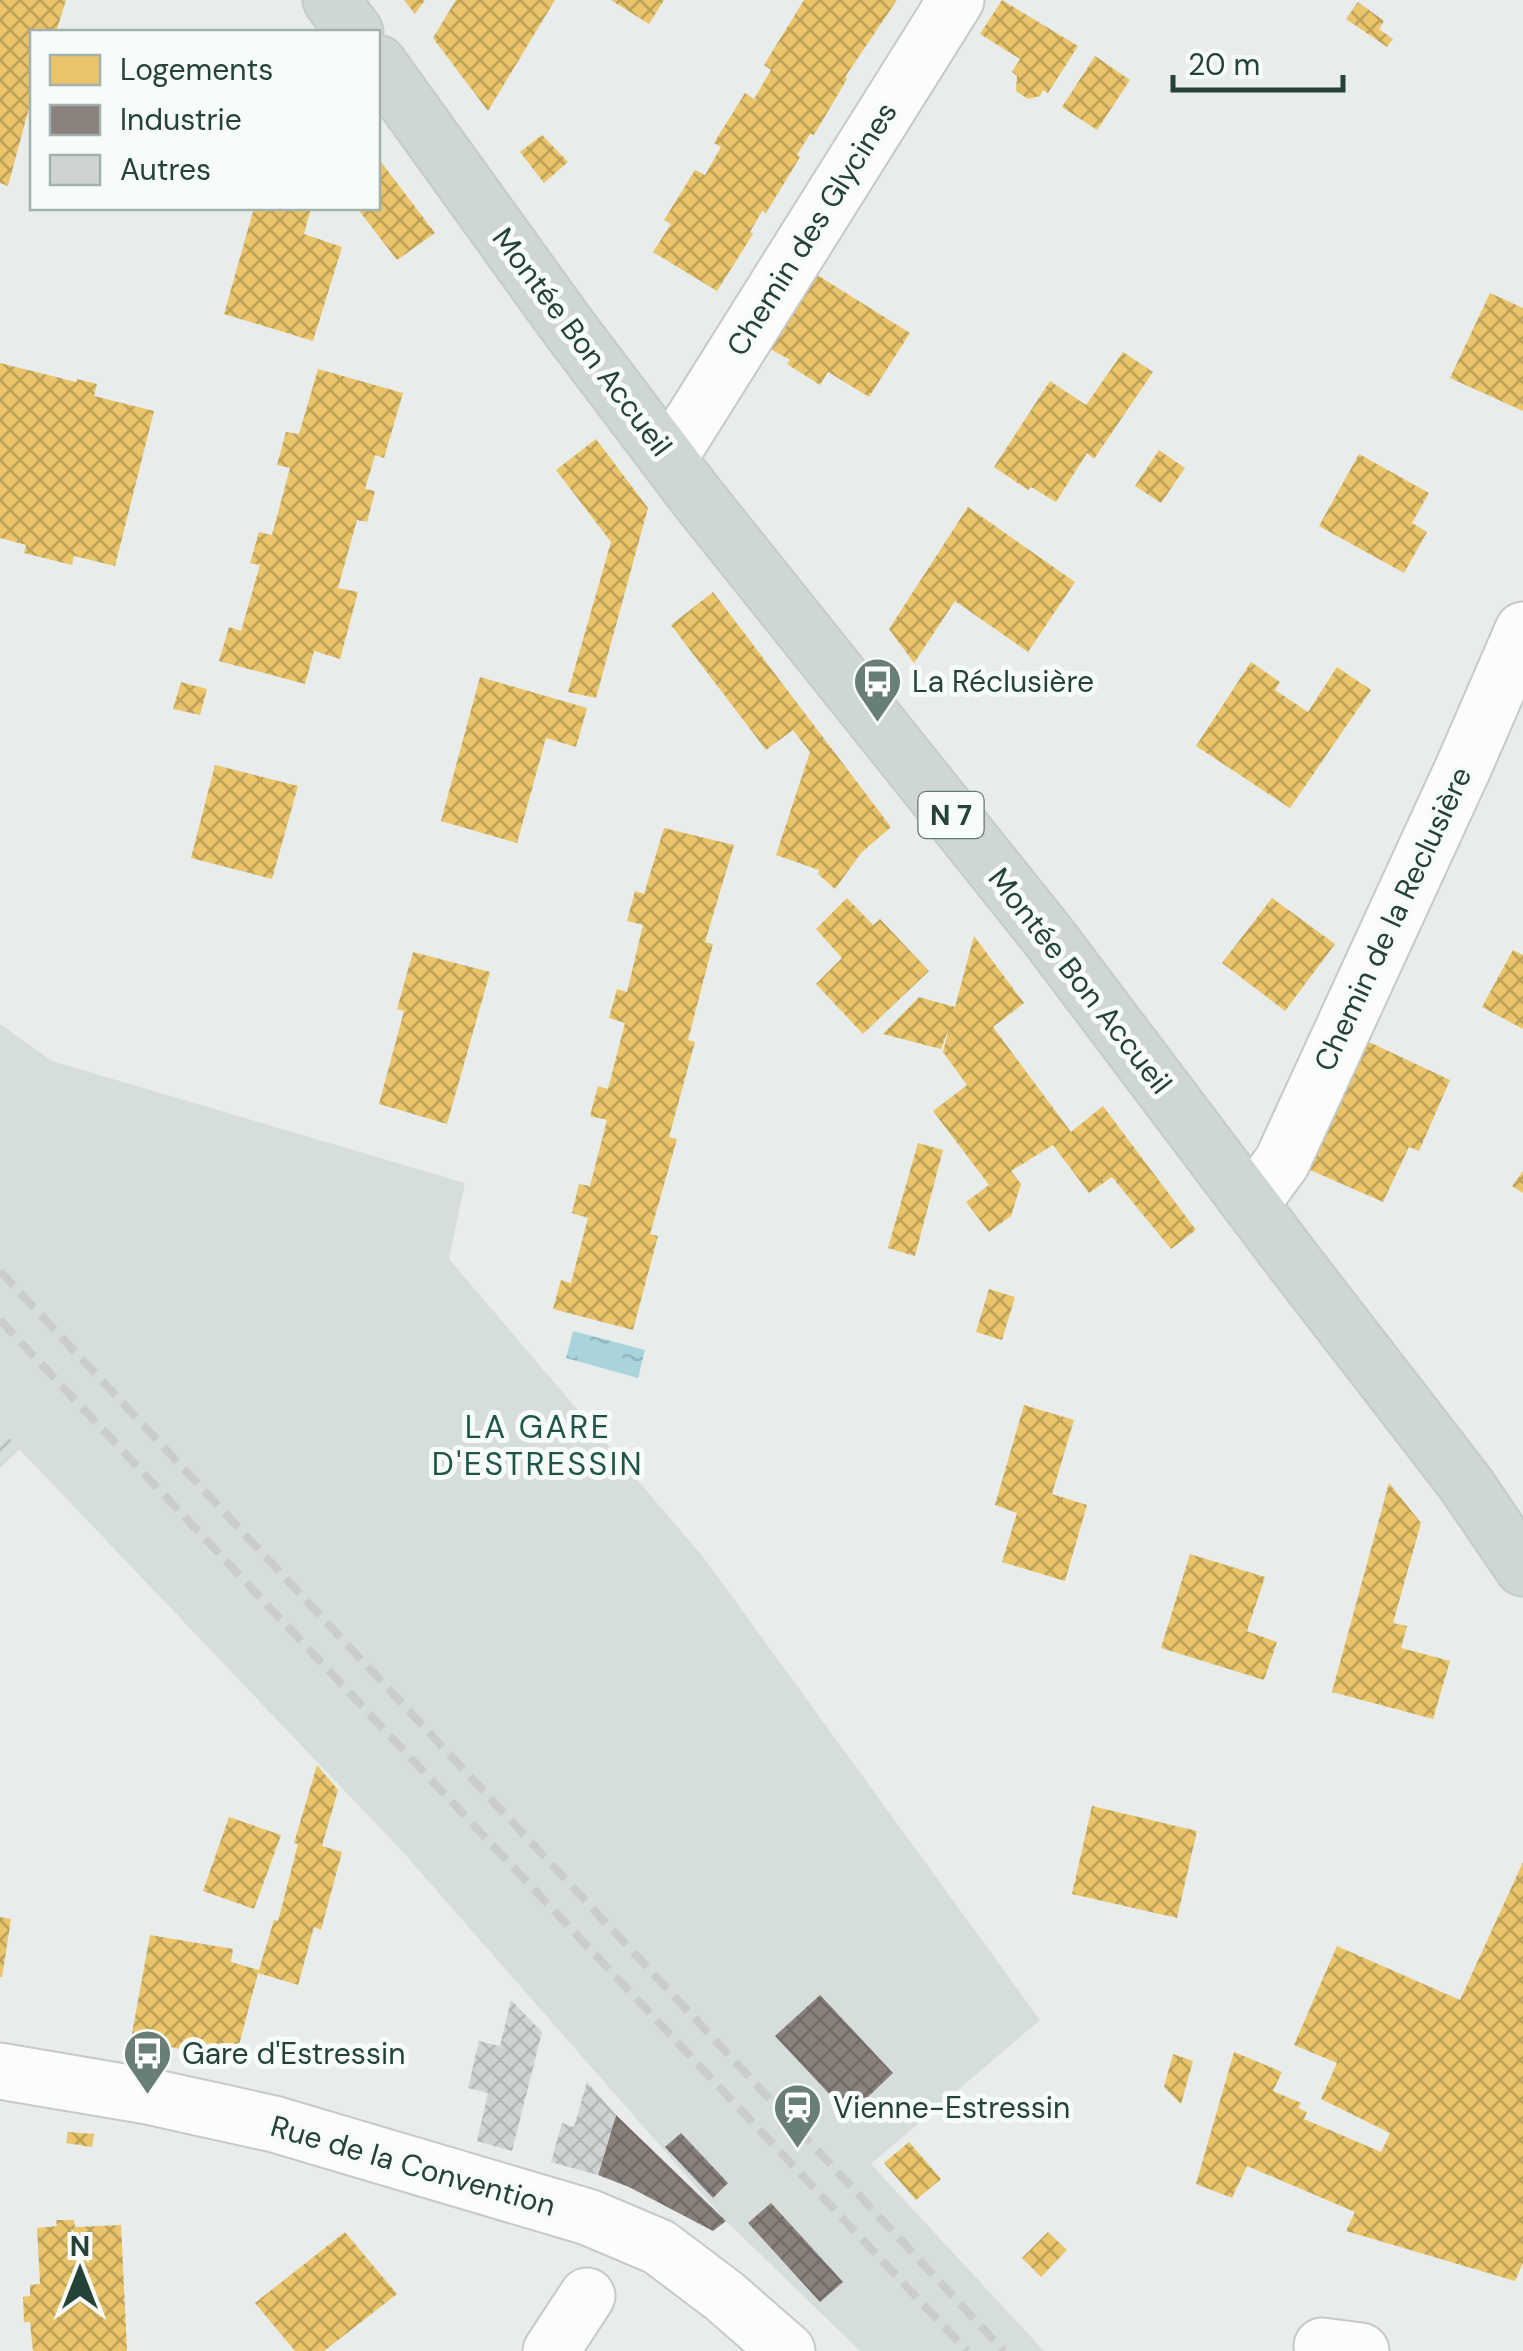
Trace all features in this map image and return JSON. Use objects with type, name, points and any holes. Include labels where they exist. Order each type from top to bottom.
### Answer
[{"type":"main road","points":[[332,0],[354,30]]},
{"type":"main road","name":"Montée Bon Accueil","points":[[380,66],[566,324],[852,694],[1048,936],[1465,1482],[1523,1568]]},
{"type":"street","name":"Chemin des Glycines","points":[[669,458],[956,0]]},
{"type":"street","name":"Chemin de la Reclusière","points":[[1252,1202],[1282,1162],[1523,630]]},
{"type":"street","name":"Rue de la Convention","points":[[0,2070],[274,2124],[588,2217],[659,2247],[787,2351]]},
{"type":"street","points":[[551,2351],[587,2296]]},
{"type":"shaded area","points":[[0,1024],[52,1061],[465,1183],[449,1259],[704,1558],[1040,2020],[871,2164],[1044,2351],[860,2351],[726,2221],[401,1850],[0,1429]]},
{"type":"shaded area","points":[[0,1429],[20,1449],[0,1468]]},
{"type":"water","points":[[573,1331],[645,1350],[638,1378],[566,1358]]},
{"type":"building: Logements","points":[[0,0],[66,0],[57,30],[30,30],[30,104],[8,186],[0,183]]},
{"type":"building: Logements","points":[[404,0],[425,0],[415,14]]},
{"type":"building: Logements","points":[[456,0],[555,0],[488,111],[433,38]]},
{"type":"building: Logements","points":[[611,0],[664,0],[649,24]]},
{"type":"building: Logements","points":[[804,0],[897,0],[845,77],[814,135],[810,134],[797,155],[800,157],[766,213],[762,211],[750,232],[753,234],[717,291],[653,252],[671,224],[664,220],[695,170],[705,175],[721,147],[714,143],[745,93],[754,99],[771,70],[764,65]]},
{"type":"building: Logements","points":[[1002,0],[1078,46],[1048,93],[1043,90],[1040,96],[1028,99],[1016,91],[1017,76],[1012,72],[1020,59],[980,34]]},
{"type":"building: Logements","points":[[1358,2],[1384,21],[1379,29],[1393,39],[1387,47],[1346,19]]},
{"type":"building: Logements","points":[[1095,56],[1130,80],[1097,130],[1062,107]]},
{"type":"building: Logements","points":[[542,135],[568,162],[544,183],[520,152]]},
{"type":"building: Logements","points":[[380,161],[435,233],[397,260],[359,210],[380,210]]},
{"type":"building: Logements","points":[[253,210],[310,210],[304,234],[342,247],[313,341],[224,314]]},
{"type":"building: Logements","points":[[806,268],[910,333],[869,397],[828,372],[820,385],[787,364],[790,360],[758,342]]},
{"type":"building: Logements","points":[[1490,293],[1523,308],[1523,411],[1450,378]]},
{"type":"building: Logements","points":[[1123,352],[1153,372],[1094,459],[1087,453],[1056,502],[1031,487],[1028,490],[994,467],[1050,381],[1086,405]]},
{"type":"building: Logements","points":[[0,363],[97,384],[94,396],[154,411],[115,566],[74,556],[72,565],[24,553],[26,545],[0,538]]},
{"type":"building: Logements","points":[[318,369],[403,393],[384,458],[375,455],[365,489],[375,491],[367,522],[357,520],[338,588],[358,592],[340,659],[314,651],[305,684],[219,661],[229,627],[241,631],[260,565],[250,563],[259,532],[272,535],[290,468],[277,465],[286,432],[299,434]]},
{"type":"building: Logements","points":[[596,439],[648,508],[596,698],[568,692],[611,542],[556,470]]},
{"type":"building: Logements","points":[[1159,450],[1185,468],[1161,503],[1135,486]]},
{"type":"building: Logements","points":[[1359,454],[1429,493],[1412,523],[1427,532],[1404,573],[1319,526]]},
{"type":"building: Logements","points":[[968,507],[1075,582],[1028,652],[955,601],[914,663],[889,629]]},
{"type":"building: Logements","points":[[713,592],[891,827],[861,853],[835,889],[818,874],[819,870],[776,855],[810,752],[793,730],[766,750],[671,625]]},
{"type":"building: Logements","points":[[1251,662],[1280,682],[1275,690],[1308,712],[1337,667],[1371,690],[1290,808],[1196,746]]},
{"type":"building: Logements","points":[[480,677],[587,708],[576,747],[546,738],[517,843],[441,821]]},
{"type":"building: Logements","points":[[181,682],[207,689],[200,715],[173,709]]},
{"type":"building: Logements","points":[[215,765],[298,786],[272,879],[191,858]]},
{"type":"building: Logements","points":[[664,828],[734,845],[705,942],[713,944],[688,1040],[695,1042],[669,1137],[677,1139],[650,1234],[658,1236],[633,1330],[553,1309],[561,1280],[571,1283],[588,1218],[572,1213],[579,1184],[590,1186],[607,1120],[590,1116],[598,1086],[608,1089],[625,1023],[609,1018],[617,989],[627,992],[643,925],[627,921],[635,891],[644,894]]},
{"type":"building: Logements","points":[[847,898],[873,925],[880,919],[929,971],[863,1034],[816,984],[842,958],[816,929]]},
{"type":"building: Logements","points":[[1272,898],[1335,944],[1285,1011],[1222,963]]},
{"type":"building: Logements","points":[[974,936],[1024,1003],[993,1027],[1071,1132],[1103,1106],[1196,1230],[1171,1249],[1112,1177],[1089,1193],[1053,1145],[1011,1171],[1021,1184],[1011,1216],[989,1232],[966,1202],[989,1185],[933,1111],[967,1085],[943,1052],[949,1028],[941,1049],[883,1034],[919,997],[955,1007]]},
{"type":"building: Logements","points":[[1513,950],[1523,955],[1523,1029],[1482,1007]]},
{"type":"building: Logements","points":[[413,952],[490,972],[447,1124],[379,1104],[404,1011],[397,1009]]},
{"type":"building: Logements","points":[[1367,1041],[1450,1080],[1419,1151],[1409,1147],[1383,1202],[1310,1170]]},
{"type":"building: Logements","points":[[918,1143],[943,1150],[915,1256],[888,1248]]},
{"type":"building: Logements","points":[[1523,1171],[1523,1193],[1512,1186]]},
{"type":"building: Logements","points":[[989,1289],[1015,1297],[1002,1340],[976,1332]]},
{"type":"building: Logements","points":[[1024,1405],[1074,1420],[1052,1494],[1087,1505],[1065,1581],[1002,1562],[1017,1513],[995,1505]]},
{"type":"building: Logements","points":[[1389,1483],[1421,1523],[1393,1623],[1407,1626],[1401,1648],[1450,1661],[1433,1719],[1332,1692]]},
{"type":"building: Logements","points":[[1190,1554],[1265,1577],[1247,1631],[1277,1642],[1264,1680],[1161,1648]]},
{"type":"building: Logements","points":[[317,1765],[338,1790],[322,1846],[342,1852],[321,1930],[314,1927],[298,1985],[258,1973],[235,2060],[131,2039],[150,1935],[233,1949],[231,1962],[259,1970],[274,1920],[278,1921],[298,1844],[294,1843]]},
{"type":"building: Logements","points":[[1092,1806],[1197,1831],[1177,1918],[1072,1894]]},
{"type":"building: Logements","points":[[229,1817],[281,1835],[254,1909],[203,1891]]},
{"type":"building: Logements","points":[[1523,1862],[1523,2263],[1515,2281],[1346,2231],[1355,2212],[1247,2166],[1232,2198],[1196,2184],[1234,2052],[1282,2072],[1273,2091],[1301,2103],[1298,2108],[1307,2112],[1304,2119],[1381,2152],[1390,2133],[1321,2099],[1337,2063],[1294,2045],[1337,1946],[1460,2000]]},
{"type":"building: Logements","points":[[0,1917],[11,1919],[2,1977],[0,1977]]},
{"type":"building: Logements","points":[[1173,2054],[1193,2061],[1181,2104],[1164,2087]]},
{"type":"building: Logements","points":[[68,2132],[94,2134],[92,2147],[66,2143]]},
{"type":"building: Logements","points":[[909,2142],[941,2179],[916,2200],[884,2163]]},
{"type":"building: Logements","points":[[56,2220],[74,2220],[75,2227],[121,2225],[127,2351],[33,2351],[30,2322],[24,2322],[23,2297],[30,2296],[30,2285],[40,2284],[37,2228],[57,2226]]},
{"type":"building: Logements","points":[[345,2232],[397,2294],[324,2351],[295,2351],[255,2303]]},
{"type":"building: Logements","points":[[1048,2232],[1067,2250],[1041,2277],[1022,2258]]},
{"type":"building: Industrie","name":"Vienne-Estressin","points":[[820,1995],[893,2073],[849,2115],[775,2036]]},
{"type":"building: Industrie","points":[[616,2115],[726,2221],[713,2231],[598,2175]]},
{"type":"building: Industrie","points":[[681,2133],[728,2183],[713,2198],[665,2147]]},
{"type":"building: Industrie","points":[[771,2203],[843,2282],[820,2302],[748,2223]]},
{"type":"building: Autres","points":[[511,2000],[542,2032],[512,2151],[477,2141],[488,2093],[468,2088],[479,2041],[500,2046]]},
{"type":"building: Autres","points":[[587,2082],[616,2115],[598,2175],[551,2162],[562,2123],[574,2127]]},
{"type":"railway","points":[[0,1271],[1004,2351]]},
{"type":"railway","points":[[0,1320],[967,2351]]},
{"type":"place","name":"La Réclusière","points":[[877,724]]},
{"type":"place","name":"Gare d'Estressin","points":[[147,2096]]},
{"type":"place","name":"Vienne-Estressin","points":[[798,2150]]},
{"type":"district","name":"LA GARE D'ESTRESSIN","points":[[538,1446]]}]
